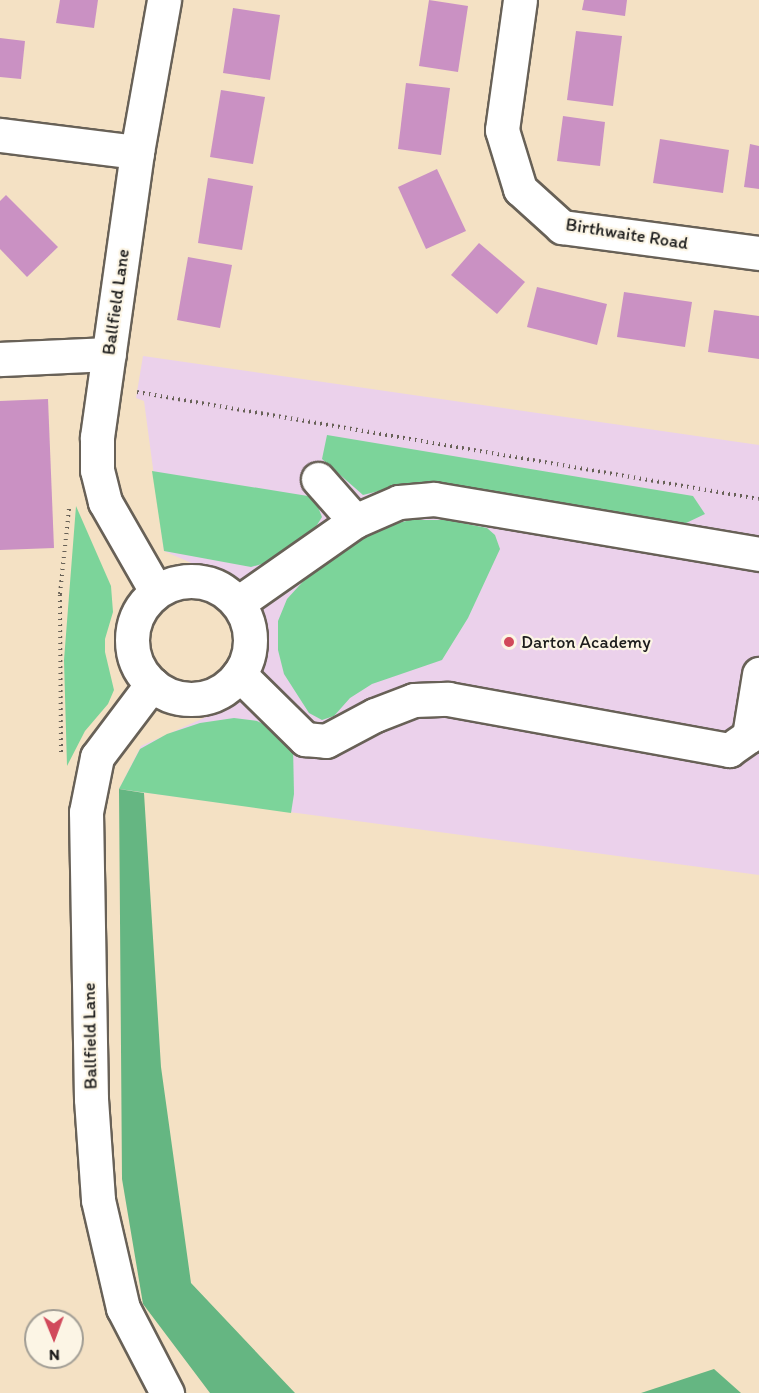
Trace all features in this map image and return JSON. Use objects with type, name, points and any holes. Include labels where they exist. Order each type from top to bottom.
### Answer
[{"type":"street","name":"Ballfield Lane","points":[[156,591],[105,502],[96,470],[97,437],[137,152],[164,0]]},
{"type":"street","name":"Birthwaite Road","points":[[520,0],[502,130],[520,189],[562,227],[759,253]]},
{"type":"street","points":[[0,135],[137,152]]},
{"type":"street","points":[[0,358],[109,354]]},
{"type":"street","points":[[318,479],[355,521]]},
{"type":"street","points":[[238,603],[355,521],[399,502],[434,499],[759,554]]},
{"type":"street","points":[[190,580],[208,583],[225,590],[238,603],[247,619],[250,638],[248,657],[239,674],[225,688],[207,697],[178,697],[152,684],[140,671],[134,654],[132,637],[135,620],[143,604],[156,591],[190,580]]},
{"type":"street","points":[[239,674],[305,739],[326,741],[375,715],[414,700],[448,699],[729,750],[749,736],[759,674]]},
{"type":"street","name":"Ballfield Lane","points":[[152,684],[97,756],[86,812],[91,1100],[98,1200],[123,1308],[167,1393]]},
{"type":"path","points":[[104,386],[759,499]]},
{"type":"path","points":[[61,754],[60,618],[70,504]]},
{"type":"shaded area","name":"Darton Academy","points":[[143,356],[759,445],[759,875],[119,789],[141,746],[262,692],[258,592],[164,551],[144,401],[136,398]]},
{"type":"green space","points":[[327,435],[693,496],[705,514],[684,524],[437,484],[391,488],[363,495],[322,459]]},
{"type":"green space","points":[[152,471],[314,497],[322,517],[312,533],[272,561],[251,567],[164,551]]},
{"type":"green space","points":[[76,506],[111,586],[113,612],[105,639],[105,652],[114,690],[108,704],[85,731],[67,766],[64,660]]},
{"type":"green space","points":[[410,520],[447,520],[487,528],[495,535],[500,549],[468,618],[442,660],[372,684],[350,698],[334,716],[322,720],[309,713],[284,674],[278,650],[278,621],[287,599],[308,576],[376,529]]},
{"type":"green space","points":[[234,718],[257,721],[276,730],[293,746],[294,794],[291,813],[119,789],[140,749],[167,734],[200,723]]},
{"type":"green space","points":[[119,789],[144,793],[161,1067],[191,1283],[295,1393],[210,1393],[143,1304],[122,1179]]},
{"type":"green space","points":[[714,1369],[741,1393],[641,1393]]},
{"type":"building","points":[[60,0],[98,0],[94,28],[56,23]]},
{"type":"building","points":[[429,0],[468,6],[458,72],[419,66]]},
{"type":"building","points":[[584,0],[627,0],[625,16],[582,10]]},
{"type":"building","points":[[233,8],[280,15],[270,80],[223,73]]},
{"type":"building","points":[[576,31],[622,36],[613,106],[567,100]]},
{"type":"building","points":[[0,38],[25,41],[21,79],[0,77]]},
{"type":"building","points":[[406,83],[450,88],[441,155],[398,149]]},
{"type":"building","points":[[221,90],[265,97],[253,164],[210,157]]},
{"type":"building","points":[[563,116],[605,122],[600,166],[557,161]]},
{"type":"building","points":[[660,139],[729,150],[723,193],[653,183]]},
{"type":"building","points":[[750,144],[759,146],[759,189],[744,187]]},
{"type":"building","points":[[437,169],[466,231],[426,249],[398,187]]},
{"type":"building","points":[[208,178],[253,186],[242,250],[198,243]]},
{"type":"building","points":[[6,195],[58,247],[27,277],[0,249],[0,201]]},
{"type":"building","points":[[479,243],[525,282],[497,314],[451,275]]},
{"type":"building","points":[[188,257],[232,265],[220,328],[177,320]]},
{"type":"building","points":[[537,287],[607,304],[597,345],[527,327]]},
{"type":"building","points":[[624,292],[692,302],[685,347],[617,337]]},
{"type":"building","points":[[714,310],[759,316],[759,359],[708,352]]},
{"type":"building","points":[[48,399],[54,548],[0,550],[0,401]]},
{"type":"place","name":"Darton Academy","points":[[509,642]]}]
